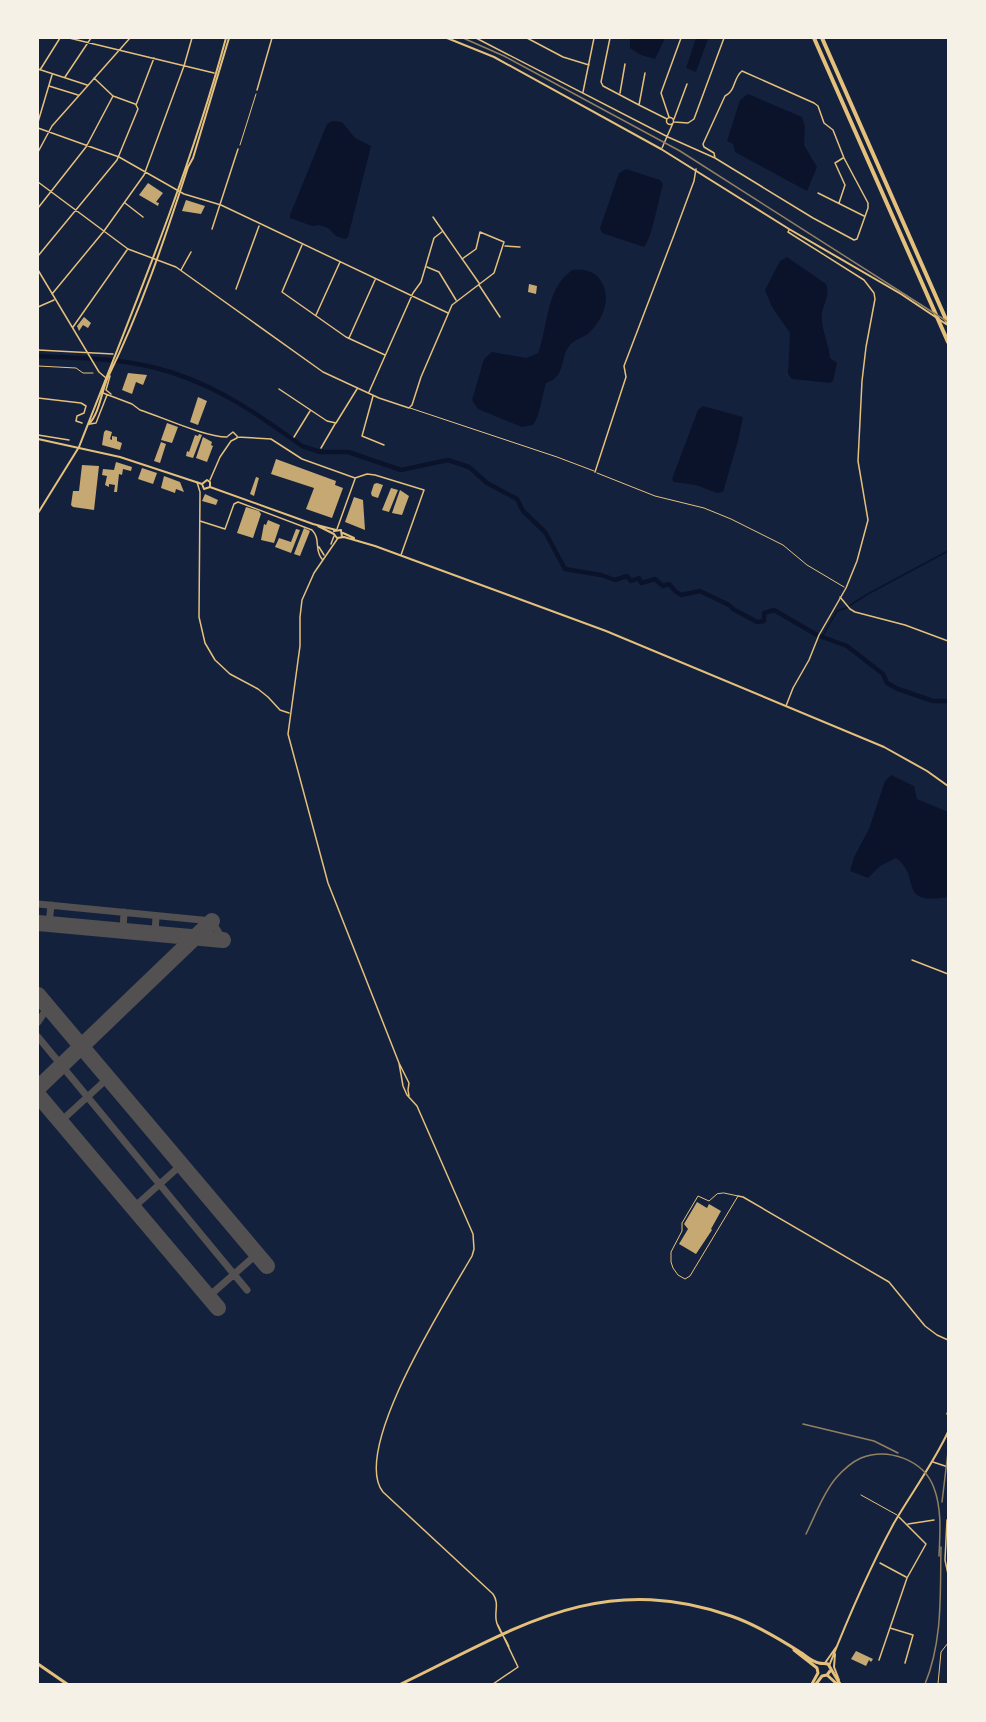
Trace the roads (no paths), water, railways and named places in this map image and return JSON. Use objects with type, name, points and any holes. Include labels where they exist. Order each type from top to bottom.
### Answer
[{"type":"highway","points":[[814,38],[948,342]]},
{"type":"highway","points":[[822,38],[948,325]]},
{"type":"main road","points":[[106,378],[110,374],[114,357],[129,331],[155,259],[228,38]]},
{"type":"main road","points":[[447,38],[494,57],[696,169],[789,229],[948,325]]},
{"type":"main road","points":[[89,424],[103,394],[106,378],[113,363]]},
{"type":"main road","points":[[38,513],[79,447],[103,394]]},
{"type":"main road","points":[[38,437],[128,459],[197,482],[208,489],[210,487],[606,631],[884,747],[927,771],[948,786]]},
{"type":"main road","points":[[202,486],[204,481],[209,481],[210,487]]},
{"type":"main road","points":[[839,1684],[829,1673],[829,1666],[838,1645],[898,1516],[926,1474],[948,1432]]},
{"type":"main road","points":[[401,1684],[537,1619],[569,1608],[606,1601],[645,1599],[694,1605],[758,1628],[820,1664],[825,1663],[838,1645]]},
{"type":"main road","points":[[793,1649],[822,1676]]},
{"type":"main road","points":[[835,1654],[834,1667],[839,1684]]},
{"type":"main road","points":[[825,1663],[829,1666]]},
{"type":"main road","points":[[38,1664],[67,1684]]},
{"type":"main road","points":[[814,1684],[820,1664]]},
{"type":"main road","points":[[814,1684],[829,1673]]},
{"type":"street","points":[[60,38],[39,70],[88,85]]},
{"type":"street","points":[[69,38],[218,74]]},
{"type":"street","points":[[64,78],[91,38]]},
{"type":"street","points":[[38,152],[49,131],[130,38]]},
{"type":"street","points":[[52,294],[104,231],[145,172],[184,66],[191,38]]},
{"type":"street","points":[[257,90],[272,38]]},
{"type":"street","points":[[476,38],[668,137],[715,158],[813,218],[854,240],[857,239],[868,203],[844,158],[833,130],[824,123],[818,106],[814,103],[742,71],[738,73],[731,92],[725,96],[703,144],[714,153],[715,158]]},
{"type":"street","points":[[526,38],[563,57],[589,65]]},
{"type":"street","points":[[583,92],[594,38]]},
{"type":"street","points":[[610,38],[601,82],[603,86],[673,122]]},
{"type":"street","points":[[670,131],[661,93],[681,38]]},
{"type":"street","points":[[668,123],[688,123],[694,119],[724,38]]},
{"type":"street","points":[[38,256],[119,157],[138,110],[136,105],[154,58]]},
{"type":"street","points":[[620,94],[626,64]]},
{"type":"street","points":[[639,105],[645,73]]},
{"type":"street","points":[[38,122],[52,74]]},
{"type":"street","points":[[94,78],[113,96],[136,105]]},
{"type":"street","points":[[661,149],[668,137],[687,84]]},
{"type":"street","points":[[49,86],[79,95]]},
{"type":"street","points":[[38,208],[87,144],[113,96]]},
{"type":"street","points":[[38,128],[119,157],[179,191],[221,205],[448,314]]},
{"type":"street","points":[[212,229],[238,149]]},
{"type":"street","points":[[839,203],[844,185],[835,163],[844,158]]},
{"type":"street","points":[[595,472],[626,377],[624,366],[674,236],[694,181],[696,169]]},
{"type":"street","points":[[38,182],[128,249],[181,270],[324,372],[373,395],[409,408],[456,300],[494,273],[504,242],[480,232],[476,249],[462,259]]},
{"type":"street","points":[[818,193],[865,216]]},
{"type":"street","points":[[124,203],[143,217]]},
{"type":"street","points":[[433,217],[500,317]]},
{"type":"street","points":[[236,289],[260,225]]},
{"type":"street","points":[[786,706],[819,636],[846,588],[857,561],[868,520],[858,461],[864,370],[876,299],[864,280],[788,232],[789,229]]},
{"type":"street","points":[[369,393],[412,296],[421,282],[434,238],[442,231]]},
{"type":"street","points":[[302,244],[282,292],[349,339],[386,355]]},
{"type":"street","points":[[504,246],[519,247]]},
{"type":"street","points":[[72,328],[128,249]]},
{"type":"street","points":[[181,270],[191,252]]},
{"type":"street","points":[[315,316],[340,261]]},
{"type":"street","points":[[426,266],[439,272],[456,300]]},
{"type":"street","points":[[38,270],[99,372],[106,378]]},
{"type":"street","points":[[349,339],[376,278]]},
{"type":"street","points":[[38,307],[55,299]]},
{"type":"street","points":[[38,350],[87,352],[114,357]]},
{"type":"street","points":[[110,374],[106,390],[111,395]]},
{"type":"street","points":[[321,448],[357,388]]},
{"type":"street","points":[[279,389],[327,421],[336,423]]},
{"type":"street","points":[[89,424],[96,423],[103,394],[132,404],[140,410],[207,433],[227,436],[231,441]]},
{"type":"street","points":[[373,395],[362,436],[384,445]]},
{"type":"street","points":[[38,398],[81,403],[86,406],[84,413],[77,416],[76,421],[82,423]]},
{"type":"street","points":[[294,437],[311,410]]},
{"type":"street","points":[[227,436],[231,432],[237,437]]},
{"type":"street","points":[[38,437],[69,440]]},
{"type":"street","points":[[209,481],[220,457],[231,441],[237,437],[271,438],[302,459],[355,478],[367,474],[375,475],[424,490],[401,556]]},
{"type":"street","points":[[355,478],[338,533],[308,585],[302,600],[300,646],[288,737],[328,883],[399,1064],[410,1084],[408,1088],[410,1097]]},
{"type":"street","points":[[197,482],[200,492],[199,617],[205,643],[215,660],[230,674],[263,693],[280,710],[290,713]]},
{"type":"street","points":[[200,492],[202,486]]},
{"type":"street","points":[[200,520],[225,529],[234,504],[238,502],[309,528],[317,537],[318,553],[323,559]]},
{"type":"street","points":[[318,544],[325,556]]},
{"type":"street","points":[[321,549],[331,547]]},
{"type":"street","points":[[840,597],[848,607],[867,616],[905,625],[948,641]]},
{"type":"street","points":[[912,960],[948,974]]},
{"type":"street","points":[[399,1064],[404,1088],[417,1106],[475,1241],[472,1256],[440,1312],[386,1419],[376,1458],[377,1481],[383,1492],[493,1594],[497,1602],[498,1624],[518,1667],[494,1684]]},
{"type":"street","points":[[403,1084],[407,1081]]},
{"type":"street","points":[[738,1196],[889,1282],[925,1326],[948,1340]]},
{"type":"street","points":[[933,1462],[948,1467]]},
{"type":"street","points":[[879,1660],[907,1578],[926,1544],[898,1516]]},
{"type":"street","points":[[907,1525],[934,1520]]},
{"type":"street","points":[[948,1520],[945,1560],[948,1574]]},
{"type":"street","points":[[880,1563],[907,1578]]},
{"type":"street","points":[[889,1628],[913,1635],[905,1663]]},
{"type":"lane","points":[[409,408],[557,457],[655,496],[704,508],[731,519],[783,545],[807,565],[846,588]]},
{"type":"lane","points":[[717,1194],[738,1196],[690,1276],[685,1279],[681,1278],[670,1262],[671,1252],[682,1231],[682,1223],[698,1196],[709,1201],[717,1194]]},
{"type":"lane","points":[[861,1495],[898,1516]]},
{"type":"water","points":[[630,38],[665,38],[655,59],[641,55],[630,48]]},
{"type":"water","points":[[696,38],[711,38],[708,39],[696,72],[686,68]]},
{"type":"water","points":[[748,94],[802,117],[805,127],[804,145],[817,167],[807,191],[735,152],[733,144],[727,141],[740,100]]},
{"type":"water","points":[[333,121],[342,122],[355,138],[371,146],[348,237],[345,239],[336,236],[328,228],[319,225],[312,226],[290,218],[327,124]]},
{"type":"water","points":[[626,169],[660,180],[663,184],[652,227],[644,247],[602,233],[600,228],[619,173]]},
{"type":"water","points":[[787,257],[826,284],[827,296],[822,313],[822,324],[830,358],[837,363],[833,381],[830,383],[792,379],[788,374],[790,333],[772,307],[765,290],[780,261]]},
{"type":"water","points":[[572,270],[588,271],[598,277],[606,294],[605,308],[599,321],[590,332],[570,345],[557,376],[546,383],[533,425],[522,427],[478,409],[472,400],[484,359],[492,352],[526,358],[538,353],[552,297],[563,278]]},
{"type":"water","points":[[703,406],[743,417],[723,492],[717,493],[696,485],[674,482],[672,479],[698,410]]},
{"type":"water","points":[[891,775],[914,786],[917,799],[948,812],[948,897],[932,899],[916,893],[904,865],[896,858],[880,866],[868,878],[850,871],[854,857],[869,829],[885,781]]},
{"type":"waterway","points":[[38,356],[124,362],[173,373],[231,399],[302,446],[320,452],[348,452],[401,470],[448,460],[469,467],[487,483],[517,499],[523,511],[545,532],[565,569],[601,575],[615,580],[627,576],[631,581],[639,578],[641,583],[655,579],[663,586],[669,584],[681,595],[700,591],[757,622],[764,621],[764,613],[774,610],[817,635],[847,646],[883,674],[887,683],[898,689],[933,701],[948,701]]},
{"type":"waterway","points":[[822,637],[837,611],[948,551]]},
{"type":"railway","points":[[463,38],[504,56],[680,151],[948,322]]},
{"type":"railway","points":[[803,1424],[874,1441],[898,1453]]},
{"type":"railway","points":[[942,1502],[948,1452]]},
{"type":"railway","points":[[806,1534],[827,1491],[845,1469],[861,1458],[871,1455],[893,1455],[914,1463],[929,1478],[934,1488],[939,1513],[939,1556]]},
{"type":"railway","points":[[925,1684],[938,1634],[941,1547]]}]
